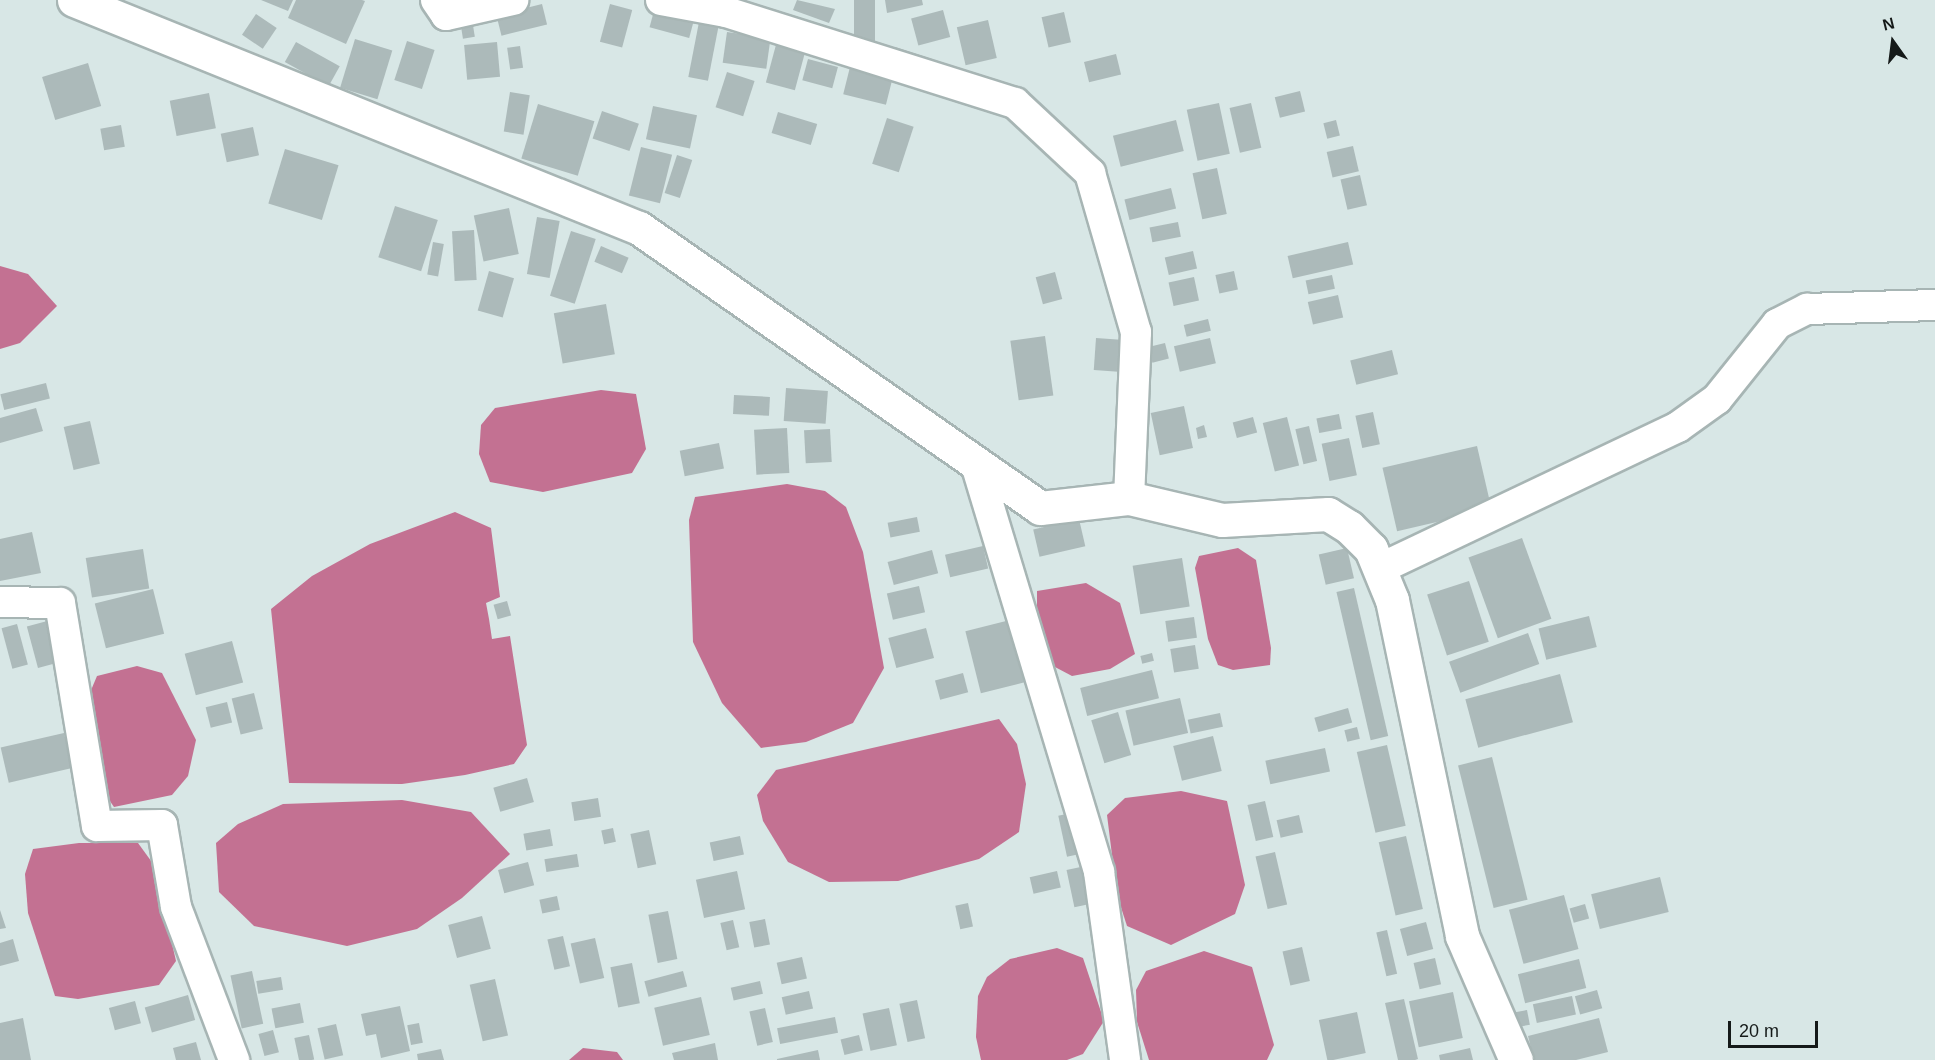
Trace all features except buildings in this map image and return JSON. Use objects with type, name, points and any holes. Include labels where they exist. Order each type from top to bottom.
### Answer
[{"type":"street","points":[[74,0],[639,228],[1040,508],[1129,498],[1222,520],[1328,514],[1371,549],[1381,568],[1462,936],[1516,1060]]},
{"type":"street","points":[[436,0],[446,15],[513,0]]},
{"type":"street","points":[[661,0],[726,12],[1015,103],[1090,173],[1136,332],[1129,498]]},
{"type":"street","points":[[1381,568],[1678,427],[1717,399],[1777,324],[1807,309],[1935,305]]},
{"type":"street","points":[[976,464],[1099,872],[1125,1060]]},
{"type":"street","points":[[0,602],[60,603],[97,826],[162,825],[176,907],[234,1060]]},
{"type":"shaded area","points":[[0,266],[28,274],[57,306],[20,343],[0,349]]},
{"type":"shaded area","points":[[601,390],[636,394],[646,449],[632,473],[543,492],[490,482],[479,454],[481,425],[495,408]]},
{"type":"shaded area","points":[[787,484],[825,491],[846,507],[863,552],[884,668],[853,723],[806,742],[761,748],[722,703],[693,642],[689,520],[695,497]]},
{"type":"shaded area","points":[[455,512],[491,528],[500,597],[486,603],[492,639],[510,636],[527,745],[514,764],[465,775],[402,784],[289,783],[271,609],[312,576],[370,544]]},
{"type":"shaded area","points":[[1238,548],[1256,560],[1271,648],[1270,665],[1233,670],[1218,665],[1208,639],[1195,568],[1199,556]]},
{"type":"shaded area","points":[[1086,583],[1120,603],[1135,654],[1110,669],[1072,676],[1055,667],[1037,627],[1037,591]]},
{"type":"shaded area","points":[[137,666],[162,673],[196,740],[188,776],[172,795],[114,807],[105,794],[89,695],[97,676]]},
{"type":"shaded area","points":[[999,719],[1017,744],[1026,784],[1019,832],[979,859],[898,881],[829,882],[788,862],[763,821],[757,795],[776,770]]},
{"type":"shaded area","points":[[1181,791],[1227,801],[1245,885],[1235,914],[1171,945],[1127,926],[1117,895],[1107,815],[1125,798]]},
{"type":"shaded area","points":[[402,800],[471,812],[510,854],[462,898],[417,929],[347,946],[254,926],[219,892],[216,843],[238,824],[283,804]]},
{"type":"shaded area","points":[[79,843],[138,843],[154,865],[176,961],[159,985],[78,999],[55,996],[28,913],[25,874],[33,849]]},
{"type":"shaded area","points":[[1057,948],[1083,958],[1104,1021],[1083,1054],[1067,1060],[981,1060],[976,1037],[978,996],[987,977],[1010,959]]},
{"type":"shaded area","points":[[1204,951],[1252,967],[1274,1045],[1267,1060],[1149,1060],[1137,1022],[1136,990],[1146,971]]},
{"type":"shaded area","points":[[583,1048],[617,1052],[623,1060],[569,1060]]}]
